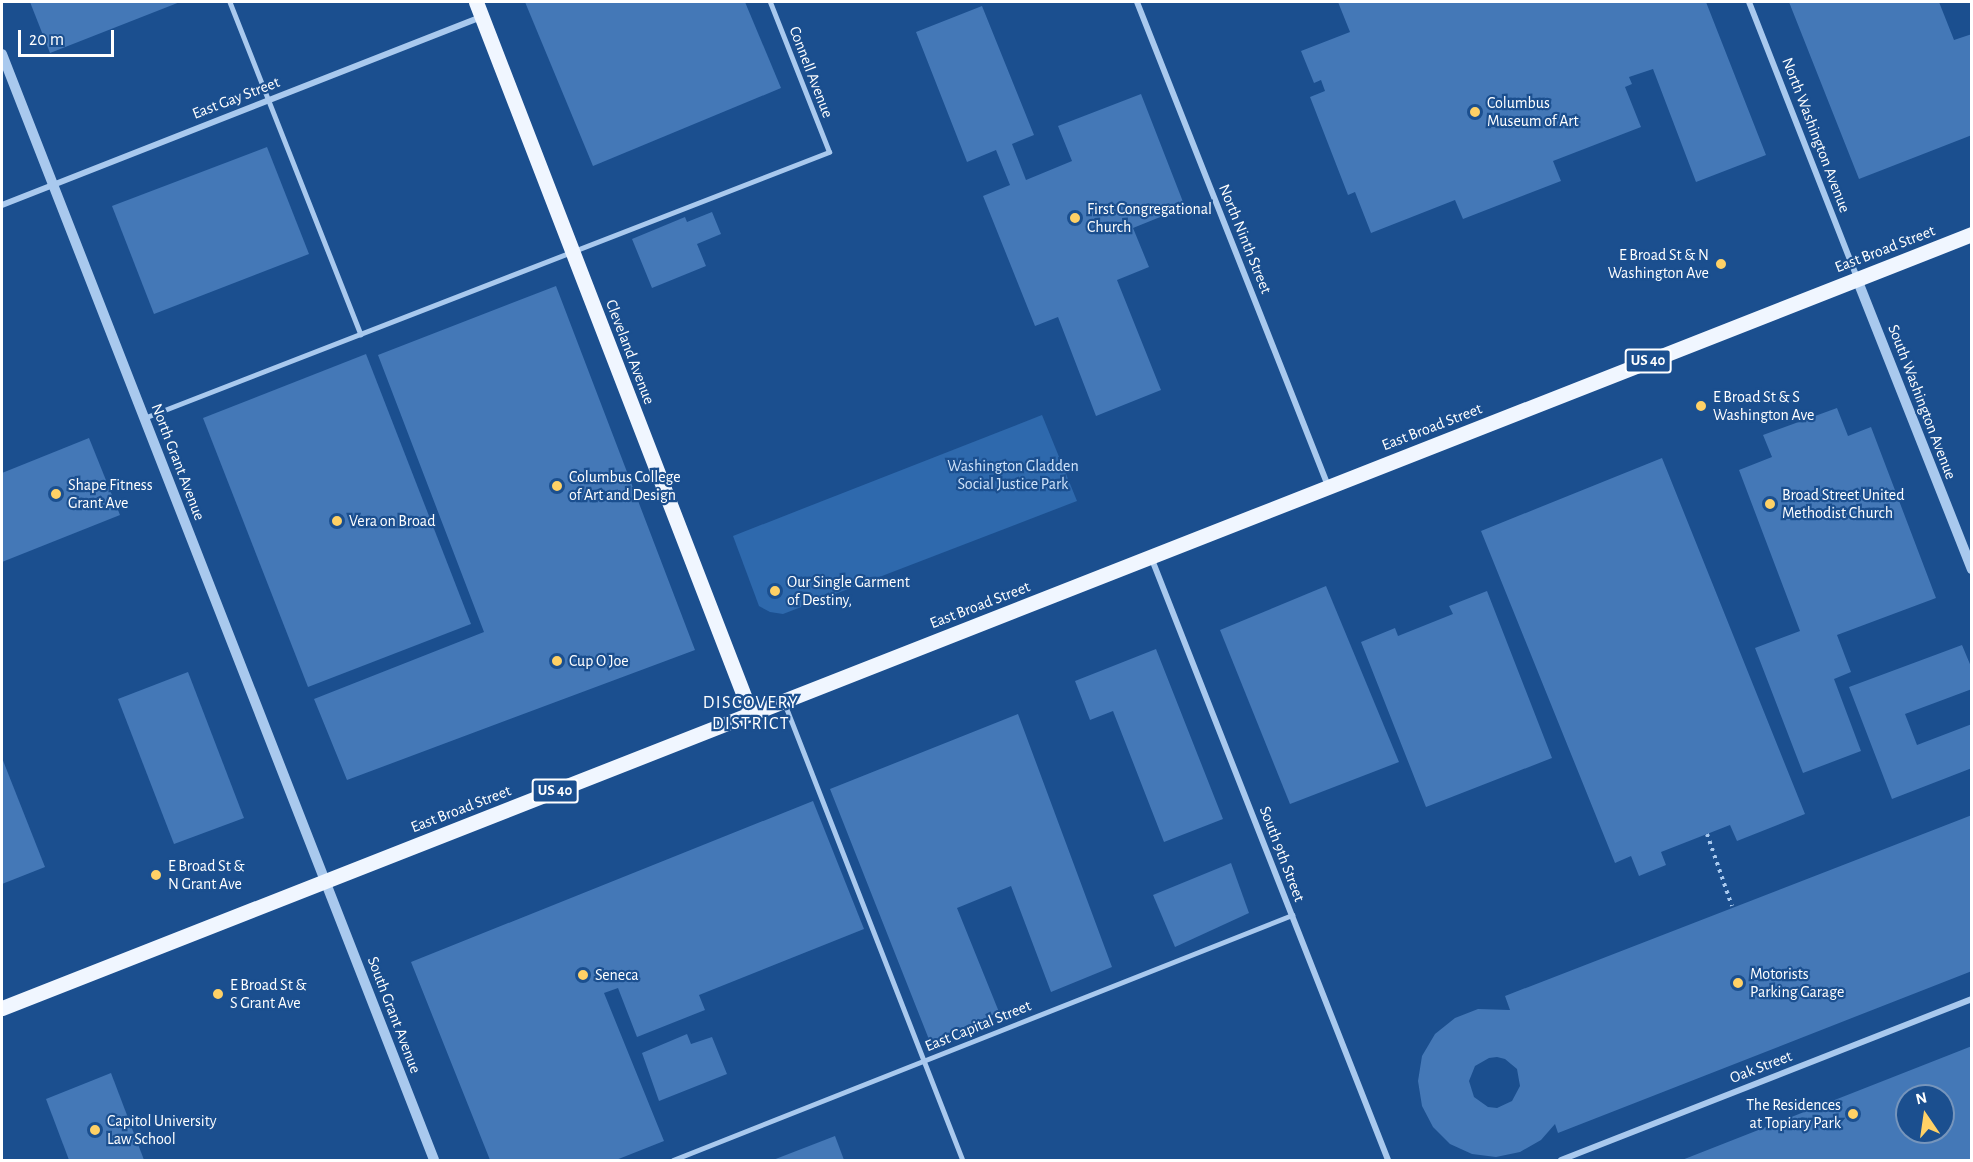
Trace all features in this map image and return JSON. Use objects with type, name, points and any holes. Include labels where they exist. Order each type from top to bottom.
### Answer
[{"type":"main road","name":"Cleveland Avenue","points":[[476,2],[751,714]]},
{"type":"main road","name":"East Broad Street","points":[[2,1008],[1971,234]]},
{"type":"street","name":"North Ninth Street","points":[[1137,2],[1329,487]]},
{"type":"street","name":"North Washington Avenue","points":[[1749,2],[1857,279]]},
{"type":"street","name":"East Gay Street","points":[[2,206],[481,16]]},
{"type":"street","name":"North Grant Avenue","points":[[2,54],[326,881]]},
{"type":"street","name":"South Washington Avenue","points":[[1857,279],[1971,570]]},
{"type":"street","name":"South 9th Street","points":[[1151,557],[1388,1161]]},
{"type":"street","name":"South Grant Avenue","points":[[326,881],[435,1161]]},
{"type":"street","name":"Oak Street","points":[[1561,1161],[1971,999]]},
{"type":"lane","points":[[230,2],[361,334]]},
{"type":"lane","name":"Connell Avenue","points":[[572,252],[829,152],[770,2]]},
{"type":"lane","points":[[144,418],[572,252]]},
{"type":"lane","points":[[784,701],[963,1161]]},
{"type":"lane","name":"East Capital Street","points":[[672,1161],[1292,915]]},
{"type":"path","points":[[1707,834],[1732,906]]},
{"type":"green space","name":"Washington Gladden Social Justice Park","points":[[1042,415],[1077,501],[783,614],[770,612],[759,606],[733,536]]},
{"type":"building","points":[[30,2],[180,2],[50,53]]},
{"type":"building","points":[[525,2],[745,2],[781,88],[593,166]]},
{"type":"building","name":"Columbus Museum of Art","points":[[1338,2],[1706,2],[1766,155],[1696,182],[1653,69],[1629,77],[1632,84],[1625,87],[1641,127],[1553,161],[1561,181],[1463,219],[1455,200],[1371,233],[1355,192],[1348,195],[1310,97],[1325,91],[1321,80],[1314,83],[1301,51],[1350,32]]},
{"type":"building","points":[[1789,2],[1939,2],[1954,40],[1972,34],[1972,135],[1859,179]]},
{"type":"building","name":"First Congregational Church","points":[[982,6],[1034,135],[1012,144],[1026,180],[1072,161],[1058,126],[1141,94],[1185,207],[1133,228],[1149,267],[1117,280],[1161,390],[1096,416],[1058,317],[1035,326],[983,196],[1010,185],[996,150],[967,162],[916,32]]},
{"type":"building","points":[[267,147],[309,254],[154,314],[112,206]]},
{"type":"building","points":[[712,212],[721,234],[697,244],[706,266],[652,288],[632,239],[685,217],[687,222]]},
{"type":"building","points":[[556,286],[695,650],[347,780],[314,699],[484,632],[378,355]]},
{"type":"building","name":"Vera on Broad","points":[[366,354],[471,624],[308,687],[203,418]]},
{"type":"building","points":[[1837,408],[1848,436],[1871,427],[1936,598],[1837,635],[1851,672],[1834,679],[1861,751],[1803,773],[1755,648],[1800,631],[1739,470],[1772,457],[1763,435]]},
{"type":"building","name":"Shape Fitness Grant Ave","points":[[89,438],[120,515],[2,562],[2,473]]},
{"type":"building","points":[[1662,458],[1805,814],[1737,841],[1730,825],[1661,852],[1666,865],[1639,876],[1631,856],[1615,863],[1481,531]]},
{"type":"building","points":[[1326,586],[1399,762],[1290,804],[1220,630]]},
{"type":"building","points":[[1487,591],[1552,758],[1426,807],[1361,642],[1395,628],[1398,636],[1453,614],[1449,606]]},
{"type":"building","points":[[1962,645],[1972,669],[1972,689],[1905,714],[1917,745],[1972,724],[1972,768],[1892,799],[1849,687]]},
{"type":"building","points":[[1156,649],[1223,819],[1164,842],[1113,711],[1090,720],[1075,681]]},
{"type":"building","points":[[188,672],[244,818],[174,844],[118,699]]},
{"type":"building","points":[[1018,714],[1112,967],[1051,992],[1011,886],[957,908],[999,1012],[930,1042],[830,789]]},
{"type":"building","points":[[2,758],[45,867],[2,884]]},
{"type":"building","name":"Seneca","points":[[813,801],[864,929],[699,995],[705,1010],[637,1037],[618,988],[604,993],[664,1141],[616,1160],[490,1160],[411,962]]},
{"type":"building","name":"Motorists Parking Garage","points":[[1972,815],[1972,971],[1558,1133],[1555,1124],[1541,1140],[1520,1152],[1496,1157],[1472,1154],[1450,1144],[1433,1127],[1422,1106],[1418,1081],[1422,1056],[1435,1034],[1455,1018],[1478,1009],[1510,1010],[1505,996]],"holes":[[[1489,1058],[1505,1059],[1517,1069],[1520,1086],[1512,1101],[1497,1108],[1488,1107],[1474,1097],[1469,1081],[1475,1066]]]},
{"type":"building","points":[[1231,863],[1249,913],[1175,947],[1153,895]]},
{"type":"building","points":[[687,1034],[691,1044],[712,1037],[727,1074],[659,1101],[642,1053]]},
{"type":"building","name":"The Residences at Topiary Park","points":[[1972,1046],[1972,1160],[1682,1160]]},
{"type":"building","name":"Capitol University Law School","points":[[111,1073],[144,1160],[69,1160],[46,1099]]},
{"type":"building","points":[[835,1136],[844,1160],[773,1160]]},
{"type":"place","name":"Columbus Museum of Art","points":[[1475,112]]},
{"type":"place","name":"First Congregational Church","points":[[1075,218]]},
{"type":"place","name":"E Broad St & N Washington Ave","points":[[1721,264]]},
{"type":"place","name":"E Broad St & S Washington Ave","points":[[1701,406]]},
{"type":"place","name":"Columbus College of Art and Design","points":[[557,486]]},
{"type":"place","name":"Shape Fitness Grant Ave","points":[[56,494]]},
{"type":"place","name":"Broad Street United Methodist Church","points":[[1770,504]]},
{"type":"place","name":"Vera on Broad","points":[[337,521]]},
{"type":"place","name":"Our Single Garment of Destiny,","points":[[775,591]]},
{"type":"place","name":"Cup O Joe","points":[[557,661]]},
{"type":"place","name":"E Broad St & N Grant Ave","points":[[156,875]]},
{"type":"place","name":"Seneca","points":[[583,975]]},
{"type":"place","name":"Motorists Parking Garage","points":[[1738,983]]},
{"type":"place","name":"E Broad St & S Grant Ave","points":[[218,994]]},
{"type":"place","name":"The Residences at Topiary Park","points":[[1853,1114]]},
{"type":"place","name":"Capitol University Law School","points":[[95,1130]]},
{"type":"district","name":"DISCOVERY DISTRICT","points":[[751,714]]}]
